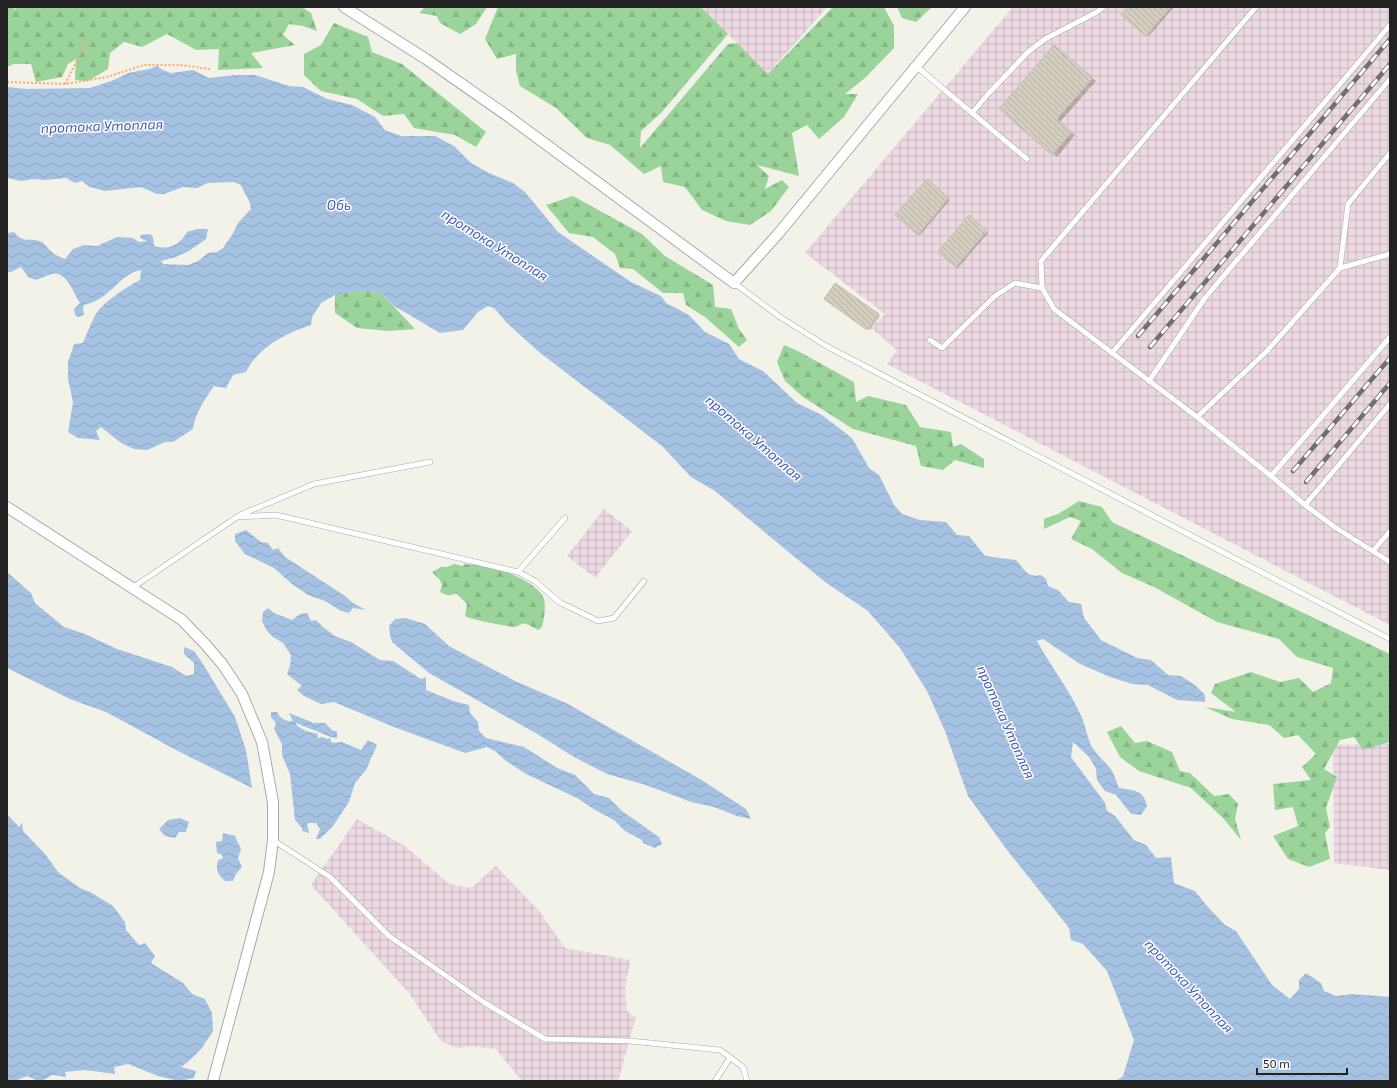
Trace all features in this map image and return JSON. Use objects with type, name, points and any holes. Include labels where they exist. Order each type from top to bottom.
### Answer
[{"type":"street","points":[[344,7],[426,59],[509,117],[734,283],[778,234],[965,7]]},
{"type":"street","points":[[7,507],[182,620],[223,665],[242,694],[262,742],[273,802],[273,840],[269,872],[213,1081]]},
{"type":"lane","points":[[972,113],[1028,52],[1045,39],[1104,7]]},
{"type":"lane","points":[[1256,7],[1041,261],[1042,288],[1054,309],[1197,417],[1271,476],[1304,505],[1390,562]]},
{"type":"lane","points":[[1112,353],[1390,25]]},
{"type":"lane","points":[[916,66],[1027,159]]},
{"type":"lane","points":[[1150,381],[1205,298],[1390,79]]},
{"type":"lane","points":[[1340,268],[1348,204],[1390,153]]},
{"type":"lane","points":[[1197,417],[1267,351],[1340,268],[1390,254]]},
{"type":"lane","points":[[734,283],[780,317],[828,347],[1390,638]]},
{"type":"lane","points":[[930,340],[942,348],[995,296],[1015,283],[1042,288]]},
{"type":"lane","points":[[1271,476],[1390,337]]},
{"type":"lane","points":[[1304,505],[1390,404]]},
{"type":"lane","points":[[132,588],[237,517],[314,484],[430,462]]},
{"type":"lane","points":[[237,517],[276,515],[518,572],[535,581],[559,602],[598,621],[614,618],[644,581]]},
{"type":"lane","points":[[518,572],[564,518]]},
{"type":"lane","points":[[1373,551],[1390,531]]},
{"type":"lane","points":[[273,840],[330,877],[389,936],[485,1003],[545,1039],[637,1042],[720,1050],[743,1067],[747,1081]]},
{"type":"lane","points":[[714,1081],[730,1058]]},
{"type":"path","points":[[65,84],[87,41]]},
{"type":"path","points":[[7,82],[65,84],[107,77],[144,64],[181,65],[210,68]]},
{"type":"shaded area","points":[[701,7],[827,7],[768,74]]},
{"type":"shaded area","points":[[1013,7],[1390,7],[1390,625],[887,364],[897,350],[871,328],[885,314],[805,253]]},
{"type":"shaded area","points":[[604,509],[632,531],[595,578],[567,556]]},
{"type":"shaded area","points":[[1390,744],[1390,870],[1334,863],[1333,745]]},
{"type":"shaded area","points":[[357,819],[405,846],[449,884],[471,888],[496,866],[540,912],[565,948],[630,960],[625,991],[627,1011],[636,1017],[618,1081],[522,1081],[496,1049],[471,1046],[457,1048],[441,1041],[409,993],[311,885]]},
{"type":"green space","points":[[7,7],[15,7],[14,10],[18,7],[302,7],[311,13],[317,31],[303,26],[289,24],[283,35],[295,45],[251,53],[263,68],[218,70],[219,49],[196,50],[167,34],[142,47],[124,42],[110,53],[108,69],[88,81],[75,80],[76,59],[68,64],[62,77],[36,82],[31,64],[14,64],[7,67]]},
{"type":"green space","points":[[425,7],[487,7],[476,24],[460,34],[440,23],[437,16],[419,13]]},
{"type":"green space","points":[[498,7],[701,7],[728,34],[661,113],[641,131],[640,148],[728,44],[737,43],[768,74],[833,7],[884,7],[894,26],[894,48],[865,78],[845,94],[858,94],[844,117],[819,139],[807,125],[792,133],[799,176],[757,165],[769,176],[765,189],[782,180],[789,187],[771,211],[750,225],[726,221],[702,210],[685,187],[663,182],[661,166],[644,174],[610,145],[587,138],[556,108],[520,86],[516,71],[516,54],[497,59],[485,39]]},
{"type":"green space","points":[[897,7],[932,7],[916,22],[902,18]]},
{"type":"green space","points":[[334,23],[368,37],[372,52],[402,64],[486,132],[476,147],[455,135],[414,128],[404,114],[383,116],[357,99],[321,91],[304,75],[304,54],[321,45]]},
{"type":"green space","points":[[573,196],[642,234],[665,256],[713,285],[715,307],[731,309],[739,329],[747,340],[739,347],[705,317],[686,305],[683,293],[663,293],[633,269],[620,268],[615,254],[593,237],[569,233],[546,205]]},
{"type":"green space","points":[[357,291],[381,293],[415,329],[389,331],[357,328],[335,313],[335,295]]},
{"type":"green space","points":[[784,345],[798,351],[854,382],[856,402],[868,396],[906,405],[920,427],[951,432],[953,447],[961,444],[984,459],[984,468],[955,460],[943,470],[921,466],[916,446],[853,429],[803,397],[785,381],[777,362]]},
{"type":"green space","points":[[1079,501],[1102,507],[1112,522],[1390,654],[1390,742],[1363,750],[1354,737],[1340,740],[1324,769],[1337,777],[1326,808],[1330,827],[1325,833],[1330,859],[1309,867],[1288,859],[1273,836],[1298,826],[1293,807],[1275,810],[1273,784],[1311,780],[1302,767],[1316,754],[1298,735],[1284,738],[1269,725],[1232,719],[1205,707],[1236,712],[1211,693],[1215,684],[1251,672],[1280,682],[1299,678],[1313,692],[1331,683],[1333,668],[1297,657],[1279,639],[1217,622],[1154,587],[1122,573],[1092,549],[1071,539],[1081,521],[1070,517],[1044,529],[1044,519],[1058,514]]},
{"type":"green space","points":[[454,564],[463,566],[464,564],[486,565],[510,573],[527,582],[541,593],[545,602],[542,627],[538,630],[523,623],[512,627],[481,621],[465,616],[467,604],[456,593],[448,595],[440,592],[442,585],[440,580],[432,572],[441,567],[447,567]]},
{"type":"green space","points":[[1121,726],[1135,743],[1147,741],[1172,752],[1180,771],[1190,773],[1214,796],[1229,794],[1238,804],[1235,819],[1241,840],[1223,818],[1191,788],[1139,771],[1120,757],[1107,732]]},
{"type":"water","name":"Обь","points":[[157,66],[171,73],[193,70],[209,78],[235,75],[255,75],[289,86],[303,87],[327,99],[352,105],[375,117],[385,130],[401,136],[435,136],[454,146],[471,163],[489,173],[513,183],[525,192],[558,232],[631,282],[661,296],[666,303],[689,315],[705,332],[729,344],[739,359],[763,371],[797,403],[822,415],[852,438],[869,468],[879,475],[894,505],[902,514],[920,520],[946,522],[957,535],[969,536],[985,556],[1016,560],[1029,574],[1036,576],[1041,575],[1046,579],[1048,586],[1058,590],[1069,602],[1081,604],[1084,618],[1101,640],[1137,658],[1151,660],[1168,675],[1181,676],[1195,685],[1205,695],[1205,702],[1177,700],[1148,685],[1132,684],[1110,677],[1080,664],[1043,639],[1037,641],[1077,708],[1092,747],[1111,770],[1119,788],[1133,790],[1141,794],[1146,801],[1147,806],[1141,815],[1131,814],[1116,795],[1105,791],[1097,780],[1096,769],[1089,757],[1073,742],[1071,757],[1105,803],[1107,811],[1115,816],[1134,840],[1146,845],[1156,858],[1171,857],[1174,883],[1195,891],[1225,925],[1236,931],[1272,985],[1290,999],[1299,989],[1299,980],[1306,973],[1321,983],[1324,991],[1336,996],[1353,994],[1390,997],[1390,1081],[1116,1081],[1123,1076],[1134,1040],[1107,971],[1083,944],[1071,940],[1069,928],[1007,850],[968,796],[945,731],[927,691],[900,648],[868,611],[825,582],[715,491],[691,477],[662,446],[539,352],[507,323],[494,308],[488,306],[478,312],[463,330],[440,333],[394,306],[381,293],[357,291],[335,295],[321,303],[312,317],[311,325],[292,332],[265,348],[251,363],[246,372],[233,375],[226,388],[214,386],[198,413],[193,429],[173,442],[165,442],[147,450],[134,449],[121,443],[101,427],[96,431],[100,440],[78,438],[68,432],[73,402],[68,379],[68,362],[74,344],[83,343],[92,321],[99,309],[116,295],[140,280],[141,270],[124,278],[105,295],[94,302],[84,305],[84,315],[78,317],[75,315],[74,309],[80,303],[69,283],[61,275],[51,274],[36,280],[28,277],[21,267],[11,272],[7,272],[7,233],[14,232],[21,238],[42,242],[54,254],[65,259],[73,249],[84,245],[97,246],[117,237],[133,238],[139,242],[147,241],[140,238],[141,235],[150,234],[153,237],[154,246],[169,247],[181,241],[187,232],[197,229],[208,229],[206,239],[189,251],[176,257],[161,261],[163,264],[188,265],[198,261],[208,253],[217,252],[223,248],[238,223],[251,209],[241,185],[234,182],[208,183],[197,188],[183,187],[164,194],[157,194],[141,187],[105,191],[90,187],[82,181],[75,183],[66,178],[21,181],[7,178],[7,87],[27,89],[90,88],[114,80],[128,73]]},
{"type":"water","points":[[246,530],[261,542],[268,543],[273,550],[278,548],[285,557],[345,596],[353,603],[366,610],[353,608],[349,613],[341,611],[325,601],[308,595],[292,584],[274,568],[245,554],[235,541],[235,534]]},
{"type":"water","points":[[7,572],[31,593],[35,603],[64,627],[85,634],[117,649],[172,667],[186,676],[194,674],[194,663],[184,654],[184,647],[194,651],[235,717],[246,750],[252,788],[178,751],[106,712],[70,699],[7,668]]},
{"type":"water","points":[[268,608],[274,613],[292,620],[300,614],[307,613],[311,621],[316,620],[335,636],[351,642],[380,660],[393,661],[421,679],[426,677],[426,690],[453,701],[469,705],[470,713],[478,722],[479,731],[486,738],[524,747],[557,768],[575,775],[594,794],[609,798],[622,811],[659,837],[662,844],[655,848],[643,843],[642,840],[625,831],[614,820],[577,798],[526,774],[506,761],[495,751],[487,747],[465,753],[394,727],[334,702],[321,704],[304,696],[297,690],[302,686],[287,674],[290,666],[291,655],[283,643],[267,631],[262,621],[263,612]]},
{"type":"water","points":[[406,618],[425,624],[449,646],[515,681],[566,703],[700,779],[746,809],[751,819],[737,816],[714,807],[691,802],[646,785],[607,774],[574,757],[539,735],[429,673],[392,642],[389,626],[395,619]]},
{"type":"water","points":[[271,712],[277,712],[281,718],[288,721],[293,721],[289,713],[314,723],[325,723],[333,731],[337,731],[337,738],[296,723],[297,726],[306,731],[318,734],[317,738],[330,738],[332,743],[342,742],[361,750],[368,740],[377,745],[366,770],[355,783],[349,802],[333,826],[320,839],[316,839],[320,829],[316,823],[307,823],[309,833],[302,831],[302,828],[295,820],[290,774],[282,755],[282,744],[274,729],[276,723],[271,717]]},
{"type":"water","points":[[7,814],[19,827],[22,823],[23,831],[45,854],[58,872],[80,888],[90,892],[113,906],[125,922],[126,930],[139,945],[145,943],[155,956],[151,963],[183,983],[192,994],[205,999],[212,1013],[213,1031],[202,1048],[181,1067],[196,1071],[194,1078],[179,1081],[158,1076],[128,1064],[114,1067],[115,1074],[85,1070],[65,1072],[66,1077],[52,1075],[42,1081],[38,1081],[27,1076],[15,1081],[7,1081]]},
{"type":"water","points":[[180,818],[189,822],[186,832],[179,832],[175,838],[165,836],[159,829],[168,820]]},
{"type":"water","points":[[223,833],[235,836],[241,849],[238,858],[242,867],[236,874],[233,881],[225,881],[217,869],[218,860],[223,858],[222,855],[217,853],[216,842],[222,841]]},
{"type":"building","points":[[1128,7],[1171,7],[1146,36],[1121,15]]},
{"type":"building","points":[[1054,45],[1093,78],[1057,119],[1072,132],[1052,155],[999,109]]},
{"type":"building","points":[[927,179],[949,198],[918,235],[895,215]]},
{"type":"building","points":[[969,215],[987,231],[956,267],[938,252]]},
{"type":"building","points":[[835,283],[879,314],[867,330],[824,299]]},
{"type":"railway","points":[[1138,336],[1390,39]]},
{"type":"railway","points":[[1150,347],[1390,64]]},
{"type":"railway","points":[[1293,471],[1390,358]]},
{"type":"railway","points":[[1306,482],[1390,383]]},
{"type":"water label","name":"протока Утоплая","points":[[102,126]]},
{"type":"water label","name":"протока Утоплая","points":[[495,245]]},
{"type":"water label","name":"протока Утоплая","points":[[754,438]]},
{"type":"water label","name":"протока Утоплая","points":[[1006,722]]},
{"type":"water label","name":"протока Утоплая","points":[[1189,986]]}]
